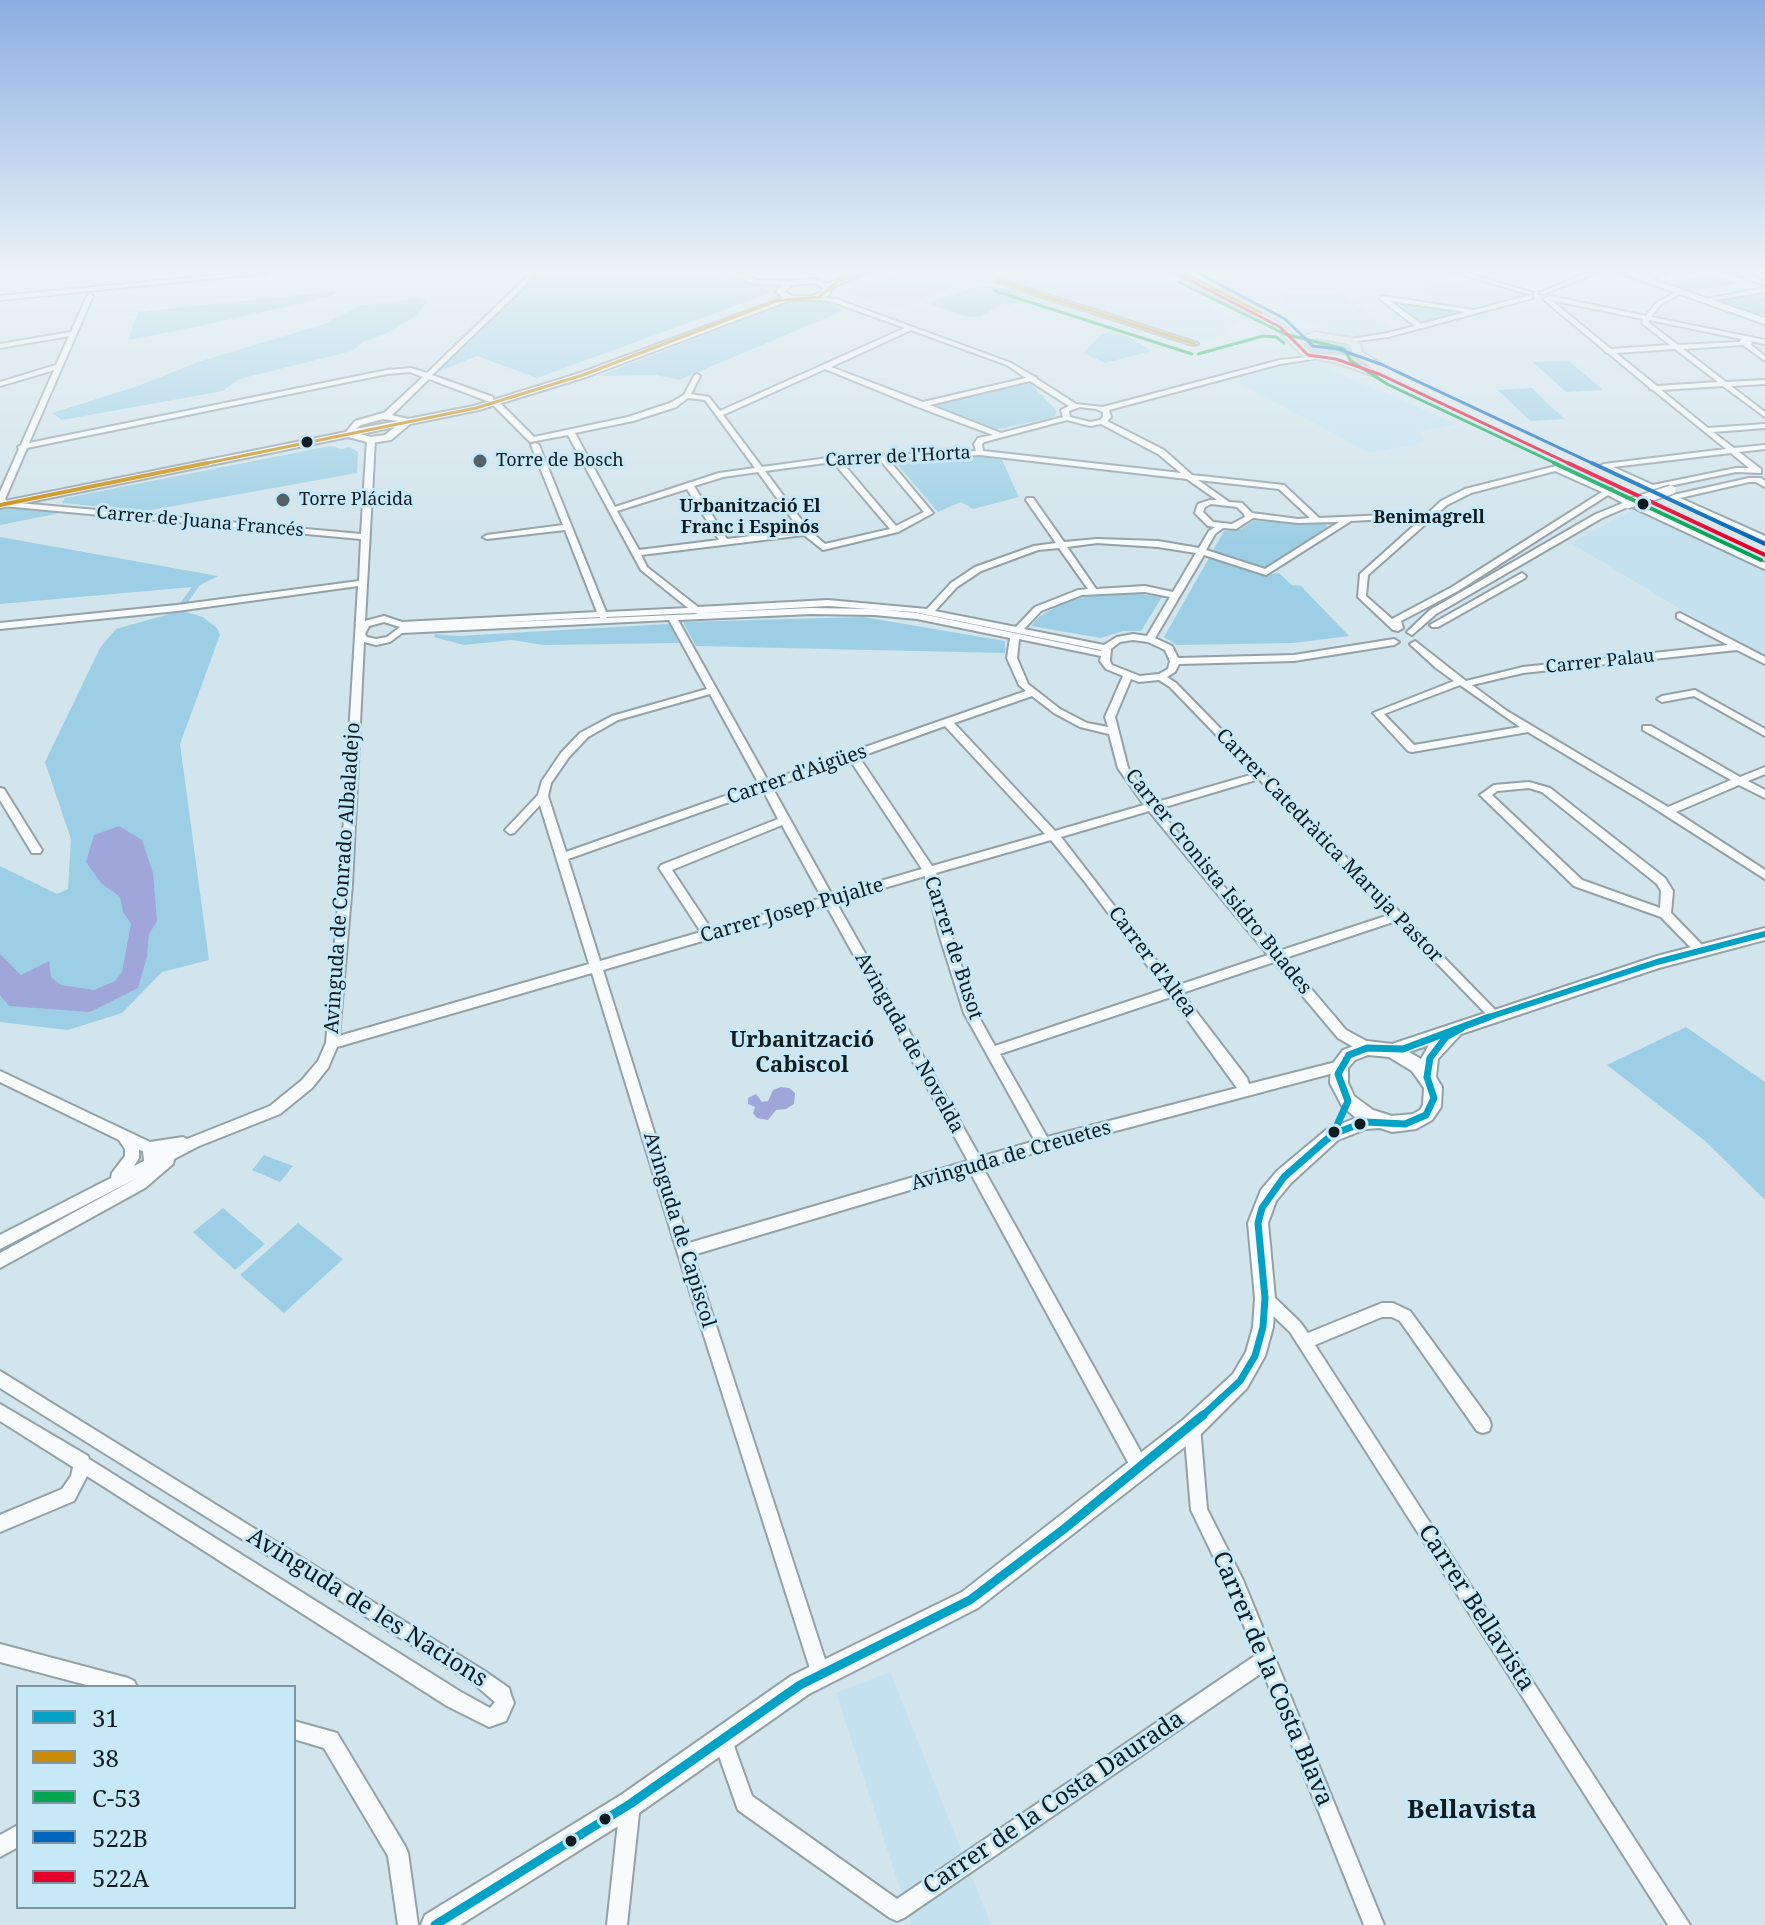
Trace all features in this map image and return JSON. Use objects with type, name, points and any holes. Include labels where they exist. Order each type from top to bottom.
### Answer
[{"type":"main road","points":[[492,401],[598,363]]},
{"type":"main road","points":[[2,502],[38,501],[351,432],[397,419],[492,401],[614,363]]},
{"type":"main road","points":[[1347,363],[1379,374],[1765,553]]},
{"type":"main road","points":[[1375,363],[1391,375],[1765,553]]},
{"type":"main road","points":[[2,502],[351,432],[368,419],[397,419]]},
{"type":"main road","points":[[351,432],[371,440],[388,438],[397,419]]},
{"type":"main road","points":[[1516,433],[1582,461],[1604,466]]},
{"type":"main road","points":[[1392,1051],[1613,976],[1765,934]]},
{"type":"main road","points":[[1704,950],[1765,942]]},
{"type":"main road","points":[[1427,1077],[1430,1058],[1436,1048],[1461,1028]]},
{"type":"main road","points":[[435,1925],[630,1804],[800,1685],[970,1600],[1192,1427],[1240,1381],[1255,1356],[1263,1327],[1265,1298],[1258,1223],[1262,1208],[1284,1177],[1333,1134],[1365,1122],[1405,1124],[1426,1115],[1434,1098],[1427,1077],[1418,1066],[1392,1051],[1367,1048],[1344,1061],[1339,1083],[1348,1101],[1378,1121]]},
{"type":"main road","points":[[1333,1134],[1348,1101]]},
{"type":"street","points":[[2,502],[59,363]]},
{"type":"street","points":[[397,419],[444,363]]},
{"type":"street","points":[[720,414],[834,363]]},
{"type":"street","points":[[989,363],[1025,381]]},
{"type":"street","points":[[1006,363],[1074,406]]},
{"type":"street","points":[[1067,418],[1065,410],[1074,406],[1092,405],[1103,409],[1277,363]]},
{"type":"street","points":[[1621,363],[1761,477]]},
{"type":"street","points":[[1699,363],[1765,415]]},
{"type":"street","points":[[0,384],[57,367]]},
{"type":"street","points":[[825,367],[998,434]]},
{"type":"street","points":[[22,447],[387,372],[411,370],[492,401],[533,441],[603,616]]},
{"type":"street","points":[[533,441],[642,416],[673,405],[687,396],[697,376]]},
{"type":"street","points":[[921,405],[1034,378]]},
{"type":"street","points":[[1652,388],[1765,382]]},
{"type":"street","points":[[687,396],[707,398],[806,532],[823,547],[895,530],[929,513],[883,458]]},
{"type":"street","points":[[1102,422],[1107,417],[1103,409]]},
{"type":"street","points":[[980,453],[978,444],[981,440],[998,434],[1067,418],[1083,424],[1102,422],[1161,452],[1204,489],[1225,502]]},
{"type":"street","points":[[1706,430],[1765,426]]},
{"type":"street","points":[[978,427],[981,440]]},
{"type":"street","points":[[571,433],[644,568],[698,611]]},
{"type":"street","name":"Avinguda de Conrado Albaladejo","points":[[371,440],[346,884],[332,1043],[531,986]]},
{"type":"street","points":[[1604,466],[1765,447]]},
{"type":"street","name":"Carrer de l'Horta","points":[[612,510],[689,485],[761,469],[835,459],[980,453],[1281,487],[1318,521]]},
{"type":"street","points":[[835,459],[895,530]]},
{"type":"street","points":[[1604,466],[1672,494],[1765,539]]},
{"type":"street","points":[[1765,566],[1556,468],[1468,491],[1444,503],[1364,574],[1362,597],[1394,633],[1415,644],[1462,683],[1765,872]]},
{"type":"street","points":[[1649,487],[1736,470],[1761,477]]},
{"type":"street","points":[[359,649],[390,639],[401,628],[828,603],[893,606],[929,612],[1105,651],[1124,638],[1150,639],[1174,657],[1294,658],[1394,633],[1412,632],[1433,612],[1627,504],[1761,477]]},
{"type":"street","points":[[689,485],[724,542]]},
{"type":"street","points":[[1204,489],[1210,502]]},
{"type":"street","points":[[1394,633],[1396,620],[1455,589],[1609,491]]},
{"type":"street","points":[[1030,500],[1093,590]]},
{"type":"street","name":"Carrer de Juana Francés","points":[[38,501],[366,537]]},
{"type":"street","points":[[1251,517],[1239,505],[1225,502],[1210,502],[1201,506],[1199,513],[1216,527],[1240,525],[1251,517],[1318,521],[1387,517],[1423,520]]},
{"type":"street","points":[[929,612],[954,585],[983,567],[1015,554],[1059,544],[1127,541],[1201,551],[1266,572],[1349,519]]},
{"type":"street","points":[[487,537],[567,527]]},
{"type":"street","points":[[1150,639],[1216,527]]},
{"type":"street","points":[[636,553],[806,532]]},
{"type":"street","points":[[1435,625],[1522,576]]},
{"type":"street","points":[[1488,581],[1502,588]]},
{"type":"street","points":[[0,626],[177,608],[364,583]]},
{"type":"street","points":[[1112,731],[1084,725],[1031,693],[1016,671],[1012,648],[1017,632],[1038,609],[1049,602],[1093,590],[1145,589],[1175,595]]},
{"type":"street","points":[[401,628],[811,611],[917,616],[1017,632]]},
{"type":"street","points":[[1680,616],[1765,661]]},
{"type":"street","points":[[361,618],[374,621],[393,619],[401,628]]},
{"type":"street","name":"Avinguda de Novelda","points":[[672,618],[975,1161],[975,1167],[1141,1469]]},
{"type":"street","points":[[374,621],[360,632],[364,639],[376,642]]},
{"type":"street","points":[[1412,632],[1419,638],[1415,644]]},
{"type":"street","name":"Carrer Palau","points":[[1530,728],[1412,749],[1378,713],[1462,683],[1523,670],[1737,647]]},
{"type":"street","points":[[1105,651],[1109,667],[1127,677],[1161,677],[1172,670],[1174,657]]},
{"type":"street","name":"Carrer Cronista Isidro Buades","points":[[1127,677],[1110,717],[1123,768],[1151,807],[1342,1034],[1367,1048]]},
{"type":"street","name":"Carrer Catedràtica Maruja Pastor","points":[[1161,677],[1173,685],[1496,1017]]},
{"type":"street","points":[[510,830],[584,735],[654,706],[711,691]]},
{"type":"street","name":"Carrer d'Aigües","points":[[562,857],[1031,693]]},
{"type":"street","points":[[1662,699],[1695,693],[1765,733]]},
{"type":"street","name":"Carrer d'Altea","points":[[947,722],[1053,835],[1242,1082],[1245,1092]]},
{"type":"street","points":[[1647,728],[1765,795]]},
{"type":"street","name":"Carrer de Busot","points":[[853,756],[930,872],[945,934],[970,1013],[1044,1144]]},
{"type":"street","points":[[1669,810],[1765,770]]},
{"type":"street","name":"Carrer Josep Pujalte","points":[[531,986],[1259,776]]},
{"type":"street","points":[[1665,914],[1667,891],[1661,881],[1546,790],[1529,785],[1494,788],[1485,795],[1578,883],[1665,914],[1704,950]]},
{"type":"street","name":"Avinguda de Capiscol","points":[[544,790],[684,1251],[821,1675]]},
{"type":"street","points":[[0,791],[36,850]]},
{"type":"street","points":[[709,936],[665,868],[785,820]]},
{"type":"street","points":[[992,1052],[1398,916]]},
{"type":"street","name":"Carrer Cronista Isidro Buades","points":[[1342,1034],[1344,1061]]},
{"type":"street","points":[[0,1242],[104,1188],[150,1156],[275,1110],[307,1084],[323,1064],[332,1043]]},
{"type":"street","name":"Avinguda de Creuetes","points":[[684,1251],[1044,1144],[1245,1092],[1344,1061]]},
{"type":"street","points":[[0,1076],[123,1137],[150,1156]]},
{"type":"street","points":[[104,1188],[124,1171],[132,1158],[132,1147],[123,1137]]},
{"type":"street","points":[[0,1261],[135,1187],[194,1142]]},
{"type":"street","points":[[135,1187],[150,1156]]},
{"type":"street","name":"Carrer Bellavista","points":[[1265,1298],[1281,1312],[1305,1342],[1680,1925]]},
{"type":"street","points":[[1305,1342],[1382,1310],[1393,1310],[1405,1316],[1483,1425]]},
{"type":"street","name":"Avinguda de les Nacions","points":[[0,1379],[480,1678],[502,1695],[505,1703],[499,1714],[489,1718],[454,1699],[0,1412]]},
{"type":"street","name":"Carrer de la Costa Blava","points":[[1192,1427],[1199,1510],[1237,1586],[1264,1660],[1374,1925]]},
{"type":"street","points":[[0,1524],[68,1495],[78,1479],[82,1462]]},
{"type":"street","points":[[0,1653],[120,1685]]},
{"type":"street","name":"Carrer de la Costa Daurada","points":[[722,1739],[745,1803],[897,1911],[1264,1660]]},
{"type":"street","points":[[296,1731],[330,1740],[398,1853],[408,1925]]},
{"type":"street","points":[[617,1925],[630,1804]]},
{"type":"shaded area","points":[[196,363],[304,363],[239,379],[223,391],[62,420],[52,413],[138,386]]},
{"type":"shaded area","points":[[445,363],[460,363],[433,374]]},
{"type":"shaded area","points":[[496,363],[579,363],[537,378]]},
{"type":"shaded area","points":[[633,363],[720,363],[679,380],[656,375],[599,376]]},
{"type":"shaded area","points":[[1314,363],[1456,424],[1419,432],[1425,442],[1370,453],[1233,380],[1280,366]]},
{"type":"shaded area","points":[[1534,363],[1571,363],[1602,389],[1566,392]]},
{"type":"shaded area","points":[[1029,382],[1057,411],[1054,417],[995,430],[935,405]]},
{"type":"shaded area","points":[[1532,388],[1565,419],[1530,421],[1498,390]]},
{"type":"shaded area","points":[[330,446],[349,447],[358,452],[357,473],[146,511],[62,503],[65,498]]},
{"type":"shaded area","points":[[981,456],[1002,460],[1019,497],[973,509],[961,502],[938,512],[897,464]]},
{"type":"shaded area","points":[[14,508],[66,512],[0,525],[0,510]]},
{"type":"shaded area","points":[[1633,509],[1765,572],[1765,660],[1571,543]]},
{"type":"shaded area","points":[[1254,521],[1325,524],[1328,527],[1265,569],[1213,551],[1224,531],[1241,529]]},
{"type":"shaded area","points":[[0,537],[218,576],[200,585],[182,611],[203,617],[217,628],[220,635],[180,744],[209,960],[162,972],[122,1013],[68,1030],[0,1022],[0,866],[57,894],[68,889],[71,839],[45,762],[100,648],[116,629],[173,613],[192,587],[0,604]]},
{"type":"shaded area","points":[[1209,558],[1263,575],[1279,573],[1292,585],[1301,586],[1349,636],[1293,643],[1177,645],[1164,637]]},
{"type":"shaded area","points":[[1129,593],[1162,597],[1141,631],[1123,631],[1101,638],[1031,626],[1040,616],[1065,602],[1096,594]]},
{"type":"shaded area","points":[[863,617],[1005,641],[1005,653],[696,646],[683,622]]},
{"type":"shaded area","points":[[669,624],[679,643],[543,645],[512,640],[464,645],[434,637],[435,634],[458,636]]},
{"type":"shaded area","points":[[119,826],[142,840],[153,873],[157,921],[149,934],[147,957],[138,988],[90,1012],[9,1006],[0,995],[0,954],[21,975],[49,961],[51,977],[61,985],[94,990],[115,981],[122,972],[131,924],[123,912],[120,897],[101,883],[86,862],[94,835]]},
{"type":"shaded area","points":[[1686,1027],[1765,1082],[1765,1200],[1704,1140],[1607,1065]]},
{"type":"shaded area","points":[[781,1087],[795,1093],[794,1104],[776,1110],[768,1120],[757,1118],[753,1113],[755,1107],[748,1104],[748,1098],[756,1094],[762,1102],[768,1101],[773,1090]]},
{"type":"shaded area","points":[[264,1155],[293,1166],[280,1182],[252,1170]]},
{"type":"shaded area","points":[[223,1208],[265,1244],[235,1270],[193,1232]]},
{"type":"shaded area","points":[[298,1223],[343,1259],[284,1313],[240,1275]]},
{"type":"shaded area","points":[[890,1672],[991,1925],[912,1925],[836,1693]]},
{"type":"transit line","name":"38","points":[[0,505],[476,408],[615,363]]},
{"type":"transit line","name":"522A","points":[[1347,363],[1379,374],[1765,555]]},
{"type":"transit line","name":"C-53","points":[[1354,363],[1387,384],[1761,560]]},
{"type":"transit line","name":"522B","points":[[1377,363],[1765,544]]},
{"type":"transit line","name":"31","points":[[435,1925],[630,1804],[800,1685],[970,1600],[1064,1529],[1222,1400],[1240,1381],[1255,1356],[1263,1327],[1265,1298],[1258,1223],[1262,1208],[1284,1177],[1333,1134],[1348,1101],[1338,1074],[1349,1055],[1367,1048],[1403,1049],[1432,1036],[1657,962],[1765,934]]},
{"type":"transit line","name":"31","points":[[1320,1145],[1333,1134],[1365,1122],[1405,1124],[1426,1115],[1434,1098],[1427,1077],[1430,1058],[1446,1037],[1462,1028]]},
{"type":"place","name":"Torre de Bosch","points":[[480,461]]},
{"type":"place","name":"Torre Plácida","points":[[283,500]]},
{"type":"district","name":"Urbanització El Franc i Espinós","points":[[750,517]]},
{"type":"district","name":"Benimagrell","points":[[1429,518]]},
{"type":"district","name":"Urbanització Cabiscol","points":[[802,1054]]},
{"type":"district","name":"Bellavista","points":[[1472,1811]]}]
